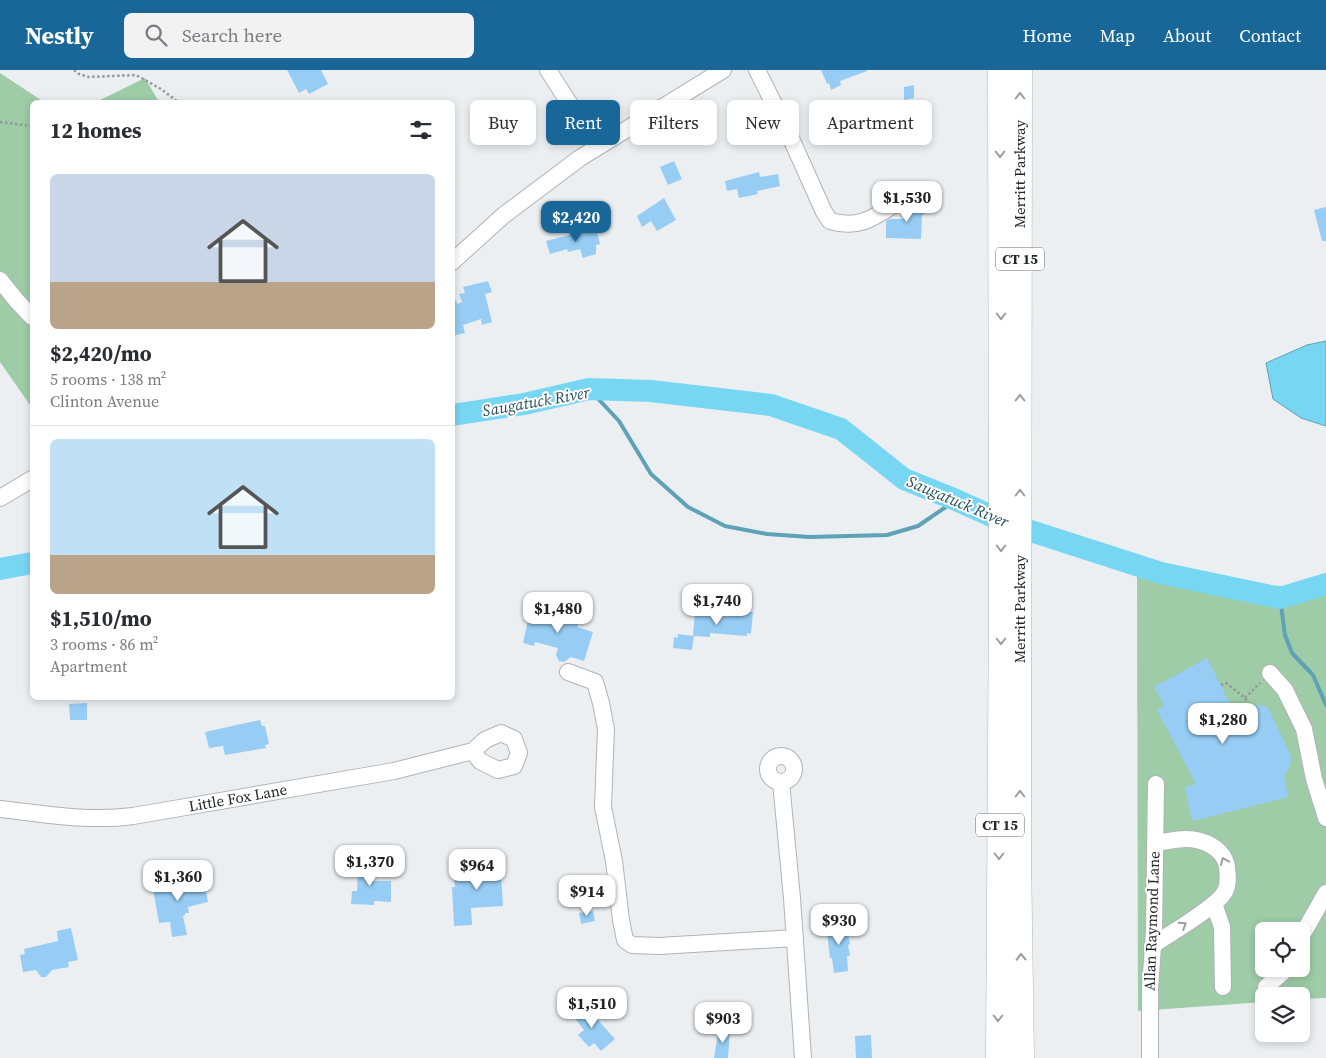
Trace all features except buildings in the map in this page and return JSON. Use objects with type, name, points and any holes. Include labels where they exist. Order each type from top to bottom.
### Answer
[{"type":"highway","name":"Merritt Parkway","points":[[1000,70],[1011,447]]},
{"type":"highway","name":"Merritt Parkway","points":[[998,1058],[1011,593],[1011,447],[1020,70]]},
{"type":"highway","name":"Merritt Parkway","points":[[1011,593],[1020,854],[1022,1058]]},
{"type":"street","points":[[548,70],[597,147]]},
{"type":"street","points":[[455,259],[518,204],[597,147],[723,70]]},
{"type":"street","points":[[757,70],[830,221],[845,225],[861,222],[878,215],[895,204]]},
{"type":"street","points":[[0,280],[30,315]]},
{"type":"street","points":[[0,498],[30,480]]},
{"type":"street","points":[[568,672],[595,682],[601,704],[606,737],[603,807],[614,861],[625,940],[632,945],[659,946],[795,938]]},
{"type":"street","points":[[1270,673],[1285,690],[1304,729],[1314,779],[1326,818]]},
{"type":"street","name":"Little Fox Lane","points":[[0,809],[112,819],[394,771],[473,751]]},
{"type":"street","points":[[781,782],[795,938],[803,1058]]},
{"type":"street","name":"Allan Raymond Lane","points":[[1150,1058],[1150,989],[1154,932],[1156,784]]},
{"type":"street","points":[[1152,946],[1214,904],[1225,892],[1228,878],[1226,862],[1219,850],[1203,842],[1186,839],[1155,843]]},
{"type":"street","points":[[1310,922],[1326,893]]},
{"type":"street","points":[[1214,904],[1219,913],[1222,927],[1223,988]]},
{"type":"street","points":[[1266,987],[1277,977]]},
{"type":"path","points":[[74,70],[79,74],[89,77],[136,75],[161,89],[175,100]]},
{"type":"path","points":[[0,122],[30,126]]},
{"type":"path","points":[[1245,698],[1270,673]]},
{"type":"path","points":[[1221,685],[1226,682],[1245,698],[1248,704]]},
{"type":"green space","points":[[0,73],[41,100],[30,100],[30,405],[0,362]]},
{"type":"green space","points":[[145,78],[158,100],[100,100]]},
{"type":"green space","points":[[1137,571],[1184,584],[1283,586],[1326,579],[1326,998],[1310,999],[1310,987],[1255,987],[1255,1003],[1138,1011]]},
{"type":"water","points":[[1326,341],[1326,426],[1301,418],[1273,399],[1266,363],[1307,345]]},
{"type":"waterway","points":[[589,389],[619,421],[651,474],[688,507],[725,526],[767,534],[809,537],[887,535],[918,526],[956,500]]},
{"type":"waterway","name":"Saugatuck River","points":[[455,415],[524,404],[589,389],[651,391],[771,405],[841,429],[904,479],[1009,524],[1161,573],[1280,598],[1326,584]]},
{"type":"waterway","name":"Saugatuck River","points":[[0,569],[30,563]]},
{"type":"waterway","points":[[1280,598],[1285,635],[1292,653],[1313,675],[1326,705]]}]
